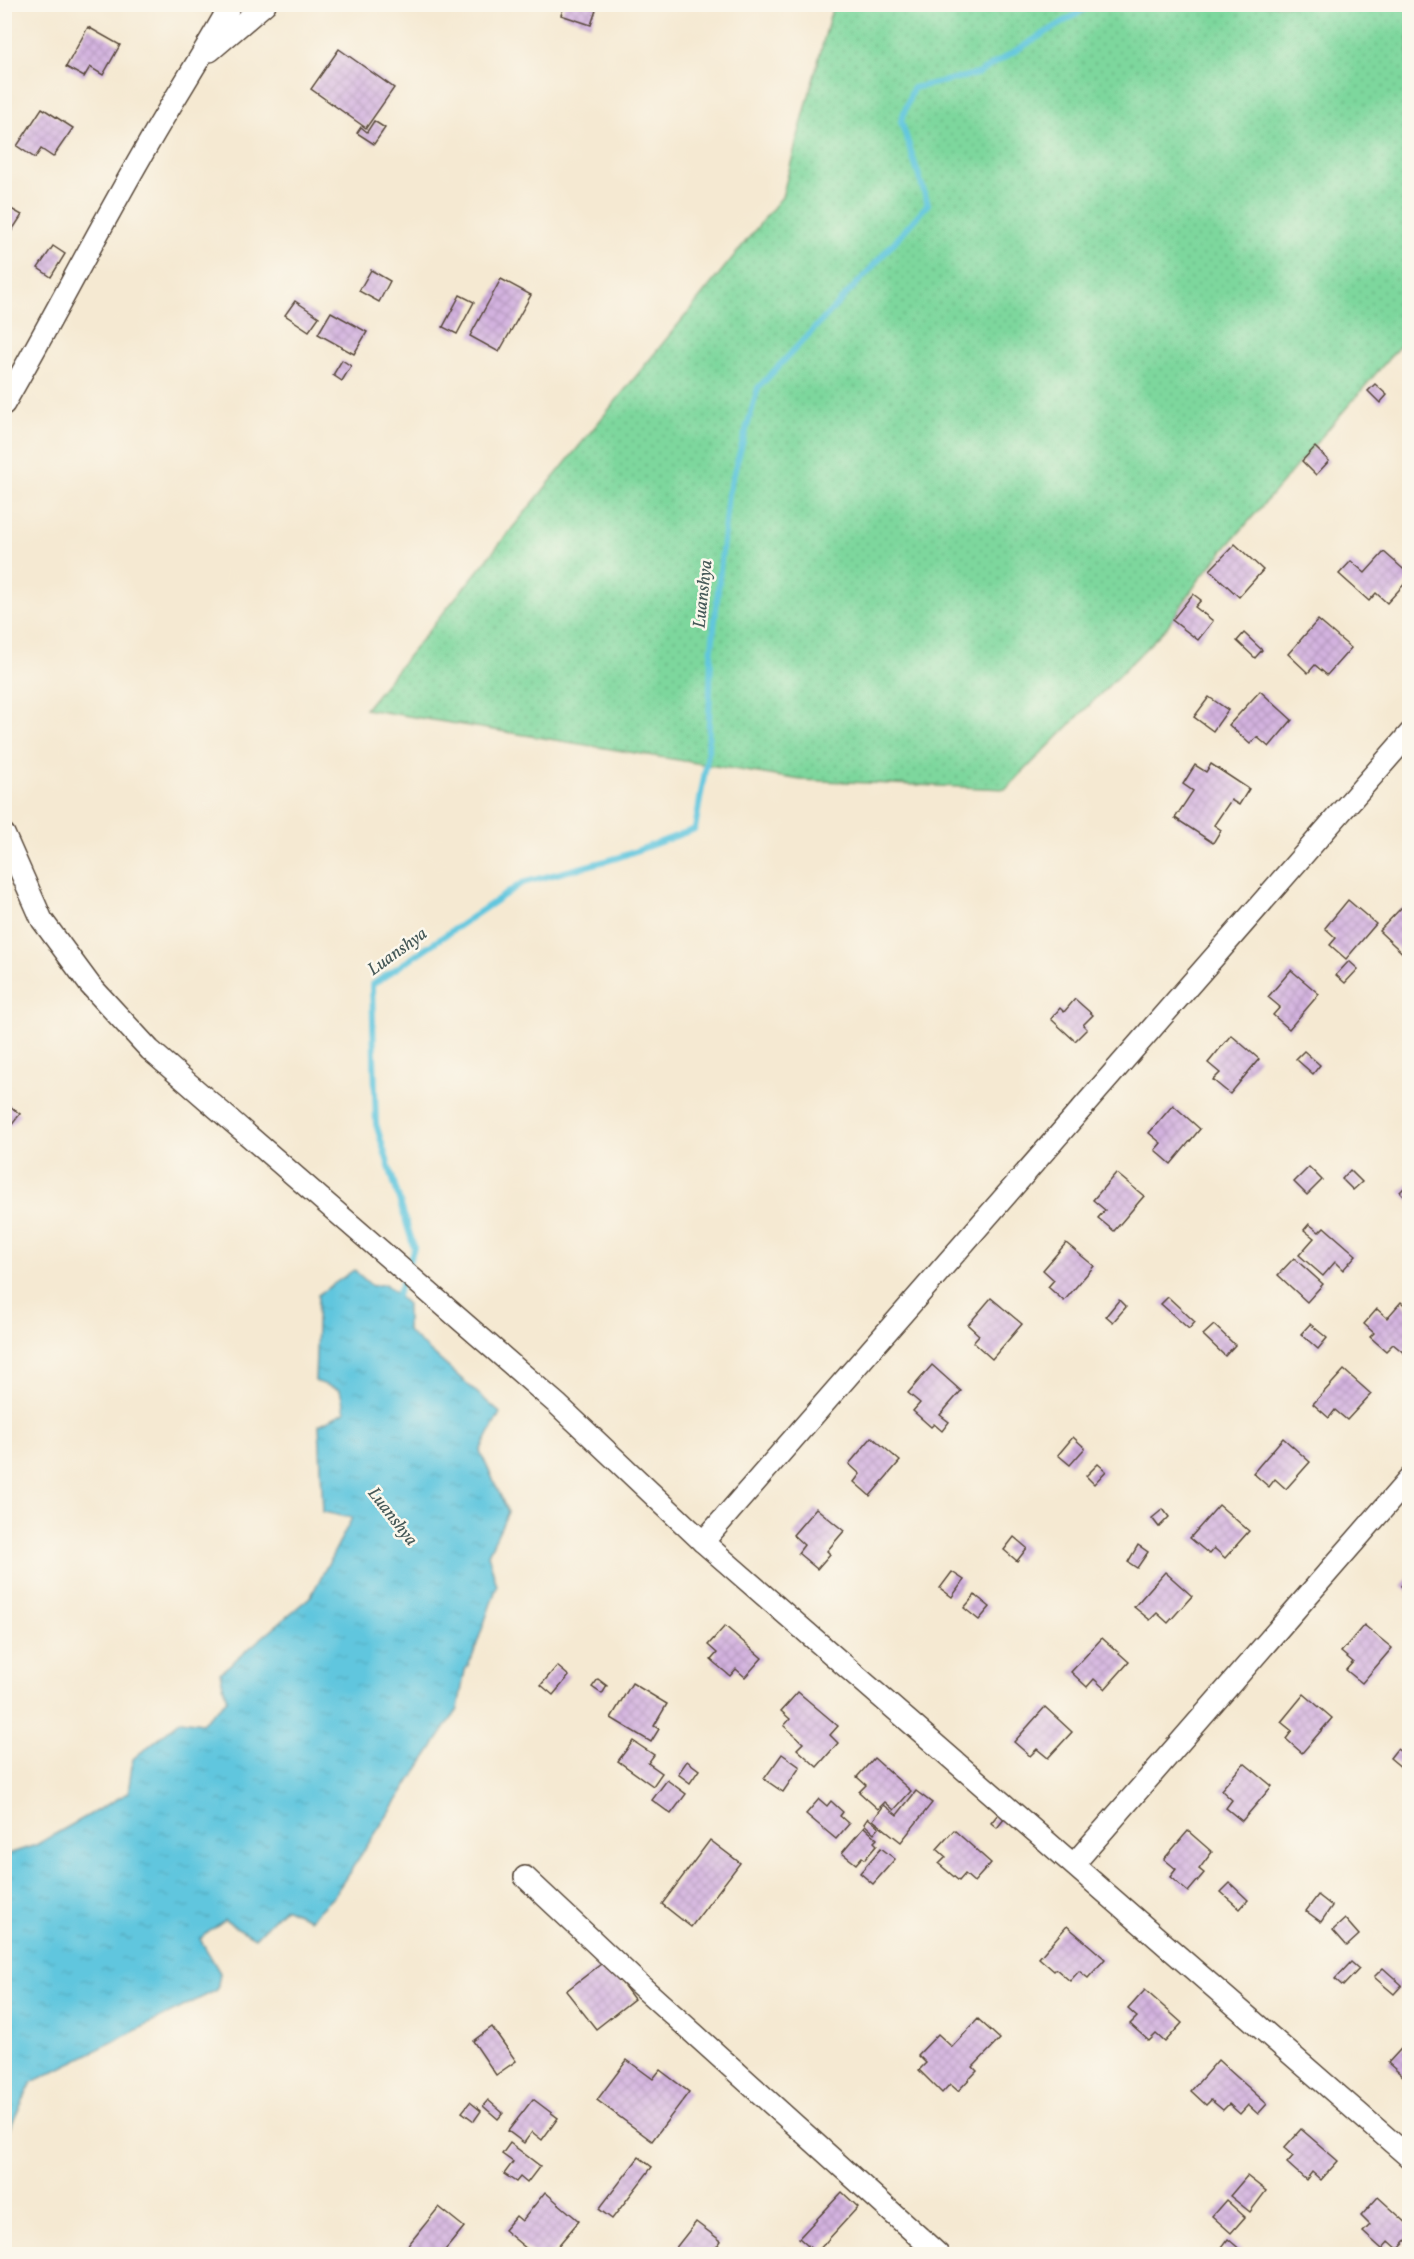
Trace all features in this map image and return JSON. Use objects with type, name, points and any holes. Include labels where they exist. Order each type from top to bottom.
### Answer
[{"type":"street","points":[[4,404],[143,152],[201,59],[231,4]]},
{"type":"street","points":[[201,59],[265,4]]},
{"type":"street","points":[[703,1542],[1410,733]]},
{"type":"street","points":[[4,834],[42,920],[90,986],[150,1050],[557,1404],[703,1542],[1410,2158]]},
{"type":"street","points":[[1074,1864],[1410,1478]]},
{"type":"street","points":[[525,1877],[640,1985],[938,2254]]},
{"type":"green space","points":[[833,5],[1409,5],[1409,335],[1200,578],[1167,627],[1006,789],[801,780],[365,709],[782,197]]},
{"type":"water","points":[[354,1270],[372,1286],[385,1284],[407,1304],[407,1331],[500,1413],[480,1451],[508,1512],[488,1554],[497,1586],[472,1658],[465,1670],[458,1709],[333,1897],[310,1919],[284,1908],[255,1938],[224,1920],[200,1939],[220,1973],[217,1990],[32,2082],[5,2138],[5,1855],[36,1845],[128,1793],[133,1759],[181,1720],[202,1723],[227,1700],[220,1673],[311,1596],[352,1518],[323,1512],[319,1425],[345,1412],[340,1390],[315,1381],[318,1295]]},
{"type":"building","points":[[565,4],[598,4],[591,25],[561,15]]},
{"type":"building","points":[[88,27],[120,45],[103,75],[90,67],[84,77],[66,67]]},
{"type":"building","points":[[339,49],[394,88],[366,128],[311,89]]},
{"type":"building","points":[[42,108],[73,128],[53,157],[41,149],[35,158],[17,146]]},
{"type":"building","points":[[374,121],[385,128],[374,144],[357,133],[361,127],[367,132]]},
{"type":"building","points":[[4,205],[22,215],[4,243]]},
{"type":"building","points":[[53,246],[65,254],[51,277],[38,268]]},
{"type":"building","points":[[371,270],[390,281],[379,302],[359,291]]},
{"type":"building","points":[[501,279],[531,295],[499,352],[470,336]]},
{"type":"building","points":[[460,295],[474,302],[457,334],[443,327]]},
{"type":"building","points":[[295,301],[319,317],[309,331],[285,315]]},
{"type":"building","points":[[331,312],[367,332],[354,354],[318,334]]},
{"type":"building","points":[[342,360],[351,366],[342,381],[333,375]]},
{"type":"building","points":[[1375,384],[1387,395],[1380,403],[1368,391]]},
{"type":"building","points":[[1315,447],[1329,461],[1316,475],[1302,461]]},
{"type":"building","points":[[1235,544],[1263,570],[1239,597],[1210,570]]},
{"type":"building","points":[[1384,552],[1410,575],[1410,578],[1387,603],[1376,593],[1369,601],[1339,574],[1351,561],[1365,573]]},
{"type":"building","points":[[1193,594],[1201,600],[1195,607],[1213,621],[1198,640],[1172,620]]},
{"type":"building","points":[[1318,620],[1351,648],[1327,675],[1315,665],[1308,673],[1288,654]]},
{"type":"building","points":[[1244,633],[1262,650],[1255,658],[1237,641]]},
{"type":"building","points":[[1260,691],[1292,720],[1269,747],[1257,737],[1250,744],[1229,725]]},
{"type":"building","points":[[1209,697],[1228,710],[1213,731],[1194,717]]},
{"type":"building","points":[[1211,764],[1249,789],[1239,805],[1231,800],[1214,825],[1221,830],[1213,843],[1175,818],[1193,791],[1183,784],[1195,765],[1206,772]]},
{"type":"building","points":[[1348,900],[1376,924],[1346,959],[1330,945],[1336,938],[1325,928]]},
{"type":"building","points":[[1402,907],[1410,914],[1410,960],[1379,931]]},
{"type":"building","points":[[1349,961],[1358,969],[1345,983],[1336,975]]},
{"type":"building","points":[[1291,970],[1319,994],[1289,1029],[1273,1015],[1280,1007],[1268,997]]},
{"type":"building","points":[[1075,999],[1093,1015],[1083,1025],[1087,1029],[1075,1041],[1051,1019],[1060,1008],[1064,1012]]},
{"type":"building","points":[[1231,1035],[1259,1059],[1230,1094],[1213,1080],[1220,1073],[1208,1063]]},
{"type":"building","points":[[1304,1051],[1320,1065],[1313,1074],[1296,1059]]},
{"type":"building","points":[[4,1102],[20,1114],[11,1126],[4,1121]]},
{"type":"building","points":[[1173,1105],[1200,1129],[1171,1164],[1155,1150],[1161,1143],[1149,1133]]},
{"type":"building","points":[[1309,1167],[1322,1180],[1307,1195],[1294,1182]]},
{"type":"building","points":[[1350,1170],[1362,1182],[1353,1190],[1342,1179]]},
{"type":"building","points":[[1116,1173],[1144,1196],[1114,1231],[1098,1218],[1105,1210],[1093,1200]]},
{"type":"building","points":[[1410,1182],[1410,1202],[1400,1192]]},
{"type":"building","points":[[1309,1224],[1319,1232],[1324,1227],[1356,1255],[1343,1270],[1335,1262],[1323,1276],[1299,1255],[1314,1238],[1304,1230]]},
{"type":"building","points":[[1066,1243],[1094,1266],[1064,1301],[1048,1287],[1054,1280],[1043,1270]]},
{"type":"building","points":[[1294,1258],[1323,1284],[1307,1302],[1278,1275]]},
{"type":"building","points":[[1168,1297],[1195,1322],[1189,1329],[1161,1304]]},
{"type":"building","points":[[991,1298],[1022,1324],[992,1359],[973,1342],[979,1335],[968,1325]]},
{"type":"building","points":[[1119,1300],[1126,1307],[1113,1322],[1106,1316]]},
{"type":"building","points":[[1401,1302],[1410,1310],[1410,1348],[1404,1353],[1393,1344],[1386,1351],[1370,1337],[1374,1333],[1364,1324],[1377,1309],[1387,1318]]},
{"type":"building","points":[[1310,1324],[1327,1338],[1318,1349],[1301,1334]]},
{"type":"building","points":[[1214,1325],[1235,1345],[1225,1356],[1203,1335]]},
{"type":"building","points":[[932,1365],[961,1391],[940,1415],[949,1422],[942,1431],[934,1424],[931,1427],[913,1411],[920,1403],[908,1393]]},
{"type":"building","points":[[1344,1370],[1371,1394],[1347,1420],[1335,1410],[1329,1418],[1313,1404]]},
{"type":"building","points":[[872,1437],[900,1461],[870,1496],[854,1482],[860,1474],[849,1464]]},
{"type":"building","points":[[1073,1437],[1085,1448],[1070,1465],[1058,1455]]},
{"type":"building","points":[[1283,1438],[1310,1462],[1286,1489],[1275,1479],[1269,1487],[1253,1473]]},
{"type":"building","points":[[1098,1464],[1106,1471],[1094,1484],[1086,1476]]},
{"type":"building","points":[[1219,1505],[1249,1531],[1225,1558],[1214,1548],[1209,1554],[1190,1538]]},
{"type":"building","points":[[816,1508],[844,1531],[827,1551],[830,1554],[817,1569],[798,1553],[804,1545],[793,1535]]},
{"type":"building","points":[[1163,1509],[1169,1517],[1159,1527],[1152,1518]]},
{"type":"building","points":[[1014,1537],[1027,1548],[1017,1561],[1004,1550]]},
{"type":"building","points":[[1138,1545],[1148,1552],[1137,1568],[1128,1562]]},
{"type":"building","points":[[952,1572],[964,1580],[952,1597],[940,1588]]},
{"type":"building","points":[[1165,1572],[1192,1596],[1168,1623],[1157,1613],[1150,1620],[1134,1607]]},
{"type":"building","points":[[1410,1575],[1410,1593],[1401,1586]]},
{"type":"building","points":[[975,1595],[990,1607],[979,1620],[964,1608]]},
{"type":"building","points":[[1364,1625],[1392,1648],[1362,1683],[1346,1670],[1353,1662],[1341,1652]]},
{"type":"building","points":[[725,1626],[762,1658],[745,1677],[736,1669],[730,1676],[711,1660],[717,1653],[708,1645]]},
{"type":"building","points":[[1102,1638],[1129,1662],[1105,1689],[1094,1679],[1087,1687],[1071,1672]]},
{"type":"building","points":[[557,1666],[569,1676],[553,1695],[541,1685]]},
{"type":"building","points":[[598,1679],[607,1686],[602,1694],[592,1687]]},
{"type":"building","points":[[632,1683],[667,1704],[654,1726],[659,1729],[651,1742],[611,1718]]},
{"type":"building","points":[[798,1692],[838,1726],[830,1735],[838,1743],[817,1767],[797,1749],[803,1743],[784,1726],[790,1719],[781,1711]]},
{"type":"building","points":[[1304,1694],[1332,1718],[1302,1753],[1286,1739],[1292,1731],[1281,1722]]},
{"type":"building","points":[[1045,1707],[1072,1732],[1048,1758],[1037,1749],[1030,1756],[1014,1742]]},
{"type":"building","points":[[633,1741],[654,1755],[648,1763],[662,1773],[653,1786],[618,1761]]},
{"type":"building","points":[[1397,1749],[1410,1759],[1408,1773],[1390,1758]]},
{"type":"building","points":[[782,1754],[800,1767],[783,1792],[764,1779]]},
{"type":"building","points":[[874,1758],[911,1791],[894,1810],[885,1802],[878,1809],[859,1792],[866,1785],[857,1777]]},
{"type":"building","points":[[687,1761],[699,1770],[690,1783],[678,1774]]},
{"type":"building","points":[[1244,1763],[1272,1786],[1242,1821],[1226,1808],[1232,1800],[1221,1790]]},
{"type":"building","points":[[667,1780],[686,1794],[671,1814],[652,1800]]},
{"type":"building","points":[[916,1791],[932,1803],[901,1842],[873,1820],[884,1805],[897,1815]]},
{"type":"building","points":[[819,1799],[827,1806],[831,1801],[843,1812],[840,1816],[849,1824],[836,1839],[806,1814]]},
{"type":"building","points":[[999,1813],[1005,1818],[997,1828],[991,1823]]},
{"type":"building","points":[[868,1818],[879,1827],[874,1833],[864,1824]]},
{"type":"building","points":[[864,1827],[877,1839],[874,1842],[877,1845],[865,1859],[862,1857],[856,1864],[842,1853]]},
{"type":"building","points":[[954,1830],[991,1863],[974,1882],[965,1874],[959,1881],[939,1864],[946,1857],[937,1849]]},
{"type":"building","points":[[1188,1831],[1212,1852],[1199,1869],[1204,1873],[1188,1892],[1170,1877],[1176,1869],[1164,1859]]},
{"type":"building","points":[[710,1840],[740,1863],[691,1927],[662,1904]]},
{"type":"building","points":[[881,1848],[895,1859],[873,1884],[860,1873]]},
{"type":"building","points":[[1230,1883],[1248,1900],[1240,1909],[1221,1892]]},
{"type":"building","points":[[1318,1895],[1332,1906],[1321,1922],[1306,1911]]},
{"type":"building","points":[[1345,1919],[1359,1935],[1347,1946],[1333,1930]]},
{"type":"building","points":[[1067,1926],[1105,1959],[1088,1978],[1079,1971],[1070,1981],[1039,1958]]},
{"type":"building","points":[[605,1961],[634,1999],[596,2029],[566,1991]]},
{"type":"building","points":[[1351,1962],[1359,1969],[1343,1986],[1335,1979]]},
{"type":"building","points":[[1383,1968],[1402,1985],[1394,1994],[1374,1977]]},
{"type":"building","points":[[1145,1990],[1182,2023],[1165,2042],[1156,2034],[1149,2041],[1130,2024],[1137,2017],[1128,2009]]},
{"type":"building","points":[[978,2019],[1000,2039],[973,2067],[977,2071],[958,2091],[950,2084],[942,2093],[919,2070],[926,2063],[918,2055],[938,2034],[952,2047]]},
{"type":"building","points":[[492,2027],[516,2061],[496,2075],[473,2041]]},
{"type":"building","points":[[1410,2039],[1410,2071],[1404,2077],[1388,2063]]},
{"type":"building","points":[[627,2060],[653,2079],[660,2070],[689,2092],[652,2141],[597,2100]]},
{"type":"building","points":[[1218,2060],[1267,2104],[1258,2114],[1248,2105],[1240,2114],[1229,2104],[1223,2110],[1211,2100],[1206,2105],[1191,2091]]},
{"type":"building","points":[[533,2099],[558,2118],[542,2140],[532,2132],[524,2143],[508,2131]]},
{"type":"building","points":[[488,2100],[503,2113],[498,2119],[483,2106]]},
{"type":"building","points":[[470,2102],[481,2111],[474,2121],[462,2112]]},
{"type":"building","points":[[1301,2129],[1338,2161],[1321,2180],[1312,2172],[1306,2180],[1287,2163],[1293,2156],[1284,2148]]},
{"type":"building","points":[[510,2143],[540,2166],[527,2183],[520,2177],[516,2182],[504,2174],[513,2162],[502,2154]]},
{"type":"building","points":[[639,2157],[652,2167],[612,2219],[599,2209]]},
{"type":"building","points":[[1247,2176],[1266,2191],[1250,2212],[1230,2196]]},
{"type":"building","points":[[545,2192],[579,2221],[551,2254],[533,2254],[504,2230],[516,2216],[522,2221]]},
{"type":"building","points":[[842,2192],[858,2207],[816,2253],[799,2238]]},
{"type":"building","points":[[1378,2197],[1410,2226],[1410,2236],[1398,2249],[1389,2241],[1382,2249],[1363,2232],[1370,2225],[1361,2216]]},
{"type":"building","points":[[1226,2200],[1245,2217],[1231,2233],[1212,2216]]},
{"type":"building","points":[[439,2207],[464,2227],[442,2254],[401,2254]]},
{"type":"building","points":[[696,2222],[721,2241],[711,2254],[671,2254]]},
{"type":"building","points":[[1228,2239],[1242,2251],[1239,2254],[1231,2254],[1222,2247]]},
{"type":"building","points":[[785,2247],[794,2254],[779,2254]]},
{"type":"waterway","name":"Luanshya","points":[[407,1267],[414,1248],[376,1124],[372,985],[522,883],[617,858],[695,829],[708,753],[711,657],[728,494],[758,388],[866,274],[928,204],[901,121],[913,88],[977,74],[1093,4]]},
{"type":"waterway","name":"Luanshya","points":[[395,1301],[404,1277]]}]
